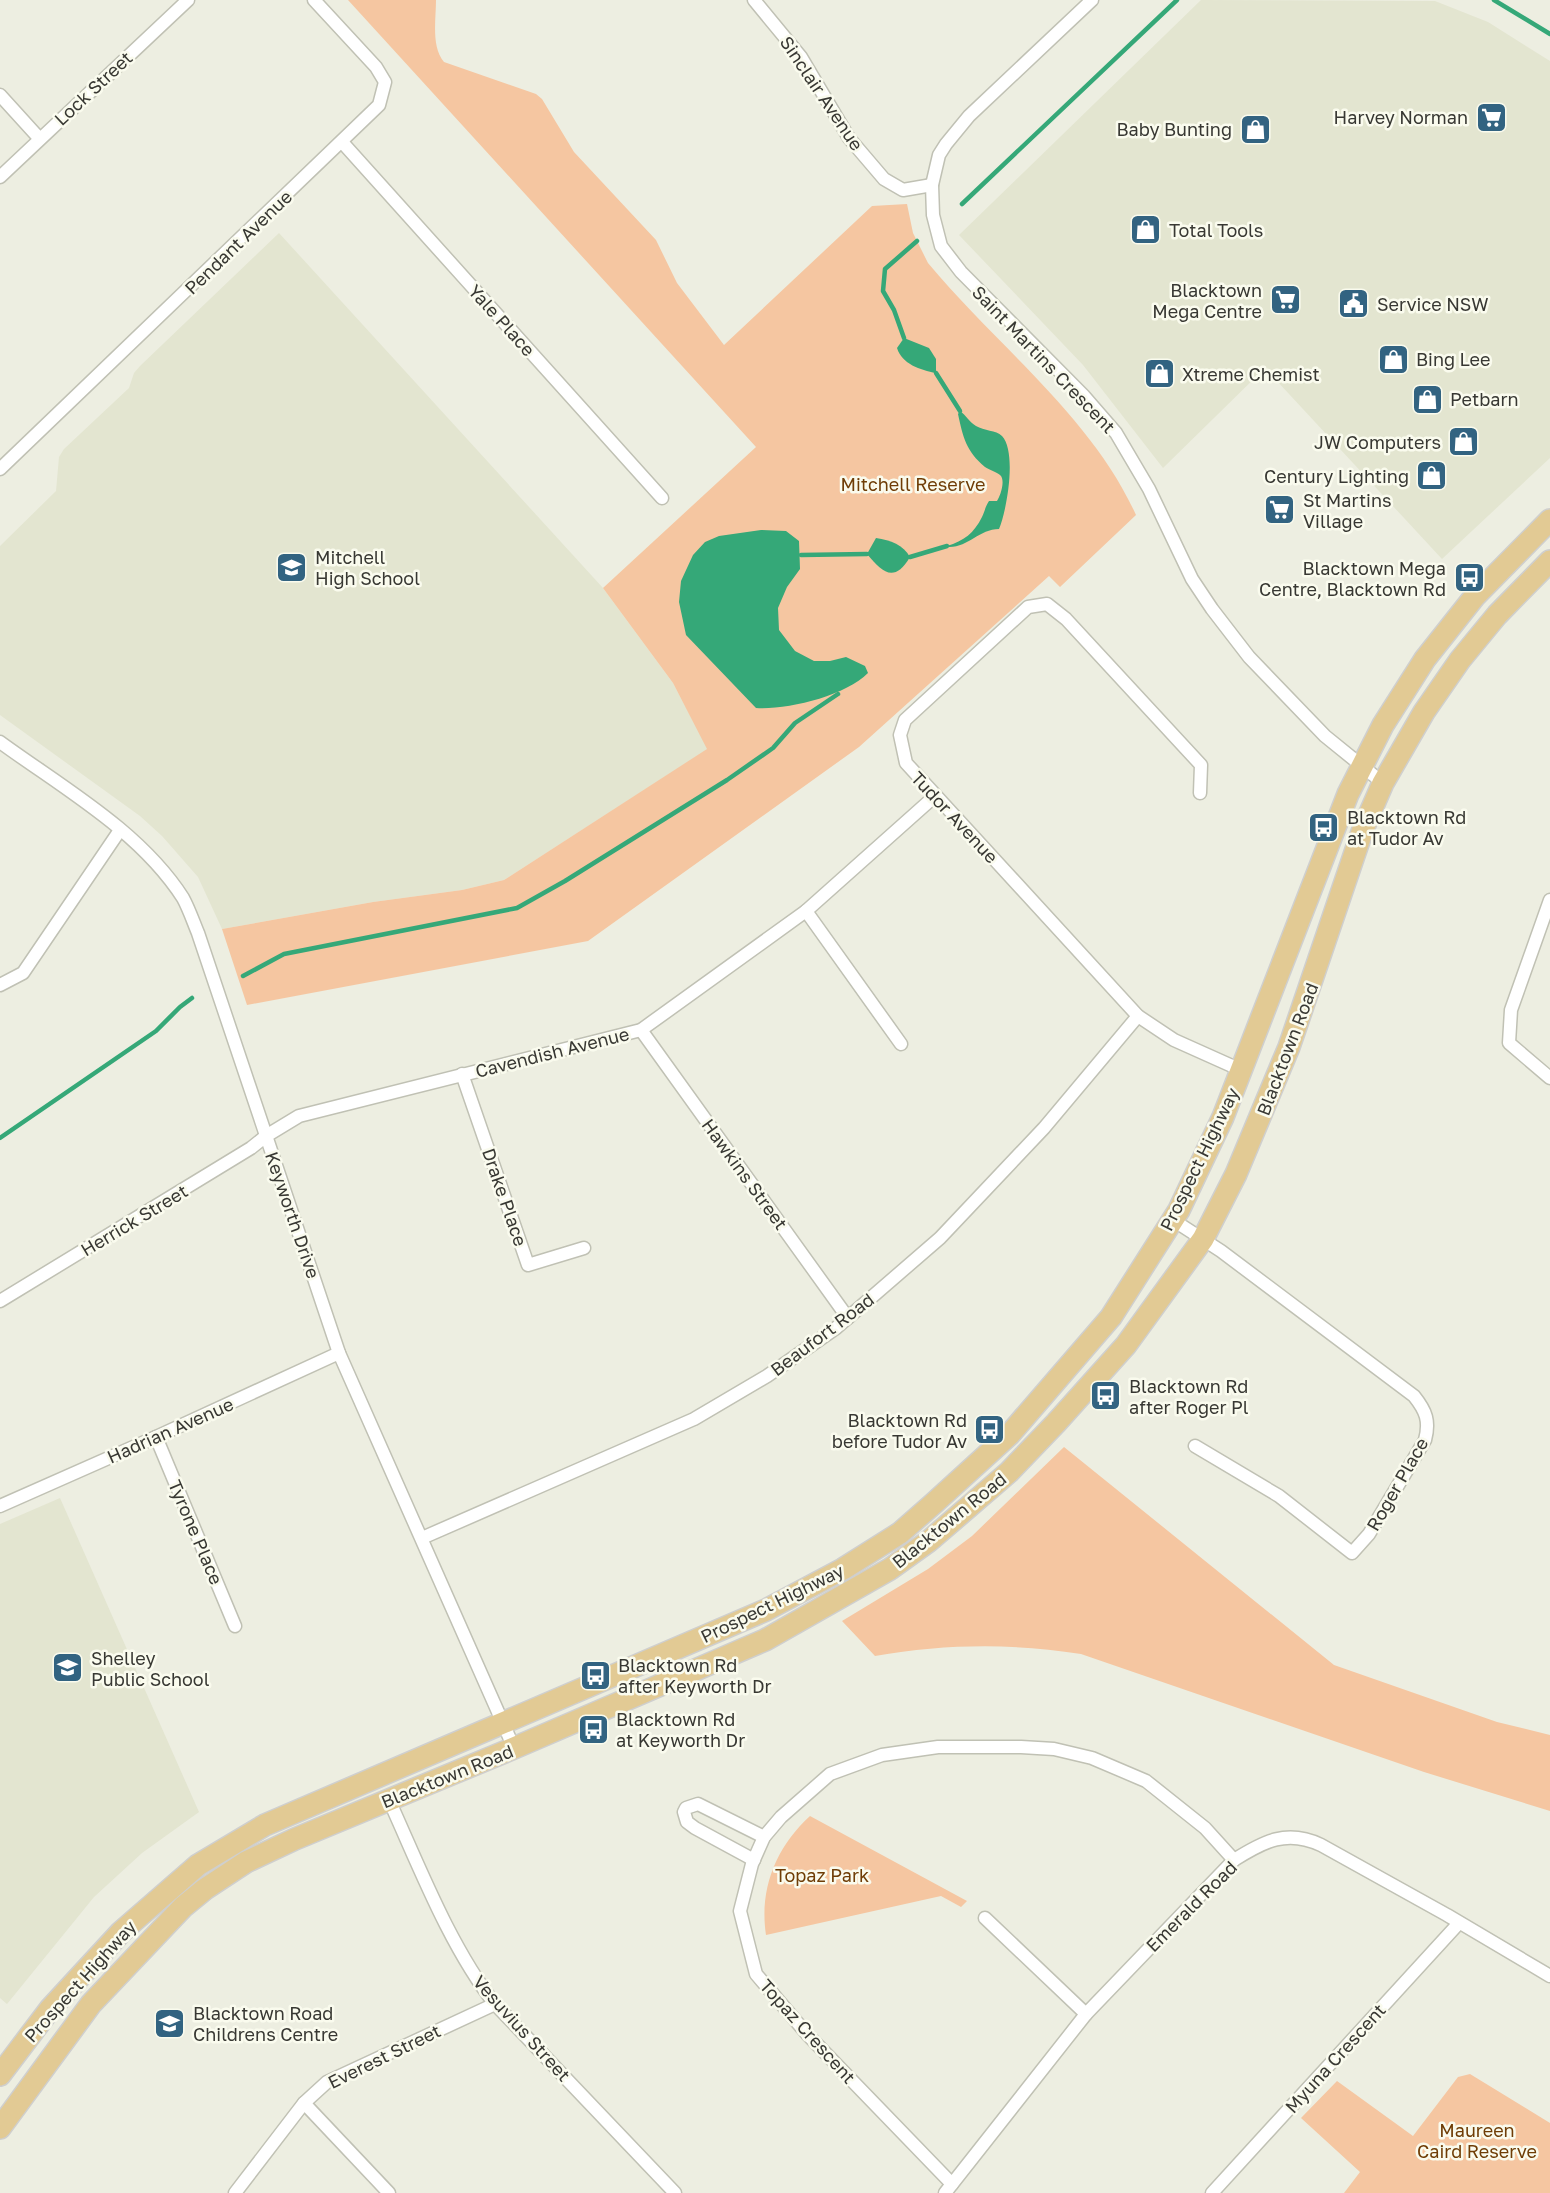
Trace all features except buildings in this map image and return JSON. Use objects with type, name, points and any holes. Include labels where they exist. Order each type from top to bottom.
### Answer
[{"type":"main road","points":[[1361,767],[1382,725],[1425,659],[1475,596],[1550,520]]},
{"type":"main road","name":"Blacktown Road","points":[[0,2128],[90,2004],[193,1898],[246,1863],[765,1640],[890,1569],[929,1541],[1009,1472],[1094,1382],[1148,1317],[1203,1239],[1236,1174],[1289,1047],[1363,829],[1383,783],[1424,712],[1460,660],[1497,615],[1550,561]]},
{"type":"main road","name":"Prospect Highway","points":[[0,2075],[50,2009],[121,1932],[198,1865],[265,1825],[766,1610],[843,1569],[900,1533],[1010,1434],[1111,1317],[1173,1220],[1223,1117],[1344,804],[1361,767]]},
{"type":"street","name":"Pendant Avenue","points":[[0,469],[379,105],[385,82],[376,67],[314,0]]},
{"type":"street","name":"Sinclair Avenue","points":[[754,0],[801,58],[849,138],[884,179],[903,190],[932,185]]},
{"type":"street","name":"Saint Martins Crescent","points":[[1093,0],[953,134],[939,155],[932,185],[937,233],[952,262],[1105,419],[1135,464],[1192,579],[1249,657],[1325,736],[1383,783]]},
{"type":"street","name":"Lock Street","points":[[0,177],[183,2]]},
{"type":"street","points":[[0,95],[40,138]]},
{"type":"street","name":"Yale Place","points":[[342,142],[662,498]]},
{"type":"street","name":"Tudor Avenue","points":[[1200,793],[1201,765],[1066,619],[1047,604],[1028,607],[905,720],[900,735],[905,763],[1138,1016],[1174,1040],[1241,1069]]},
{"type":"street","name":"Keyworth Drive","points":[[0,742],[120,830],[156,864],[184,900],[198,933],[339,1353],[514,1748]]},
{"type":"street","name":"Cavendish Avenue","points":[[266,1136],[299,1116],[641,1030],[806,911],[935,796]]},
{"type":"street","points":[[0,985],[23,973],[120,830]]},
{"type":"street","points":[[1550,901],[1546,922],[1511,1010],[1509,1043],[1550,1078]]},
{"type":"street","points":[[806,911],[901,1044]]},
{"type":"street","name":"Beaufort Road","points":[[422,1538],[694,1419],[767,1376],[848,1318],[940,1238],[1044,1128],[1138,1016]]},
{"type":"street","name":"Hawkins Street","points":[[641,1030],[848,1318]]},
{"type":"street","name":"Drake Place","points":[[462,1074],[528,1265],[584,1248]]},
{"type":"street","name":"Herrick Street","points":[[0,1301],[251,1148],[266,1136]]},
{"type":"street","name":"Roger Place","points":[[1173,1220],[1203,1239],[1414,1396],[1428,1417],[1429,1427],[1425,1440],[1383,1510],[1352,1553],[1279,1496],[1195,1446]]},
{"type":"street","name":"Hadrian Avenue","points":[[0,1506],[339,1353]]},
{"type":"street","name":"Tyrone Place","points":[[156,1437],[235,1626]]},
{"type":"street","name":"Topaz Crescent","points":[[949,2188],[807,2034],[756,1973],[740,1911],[754,1860],[764,1837],[830,1774],[881,1755],[938,1747],[1021,1747],[1054,1749],[1092,1758],[1146,1781],[1205,1828],[1234,1860]]},
{"type":"street","name":"Vesuvius Street","points":[[389,1800],[475,1979],[495,2004],[675,2193]]},
{"type":"street","points":[[754,1860],[695,1828],[684,1817],[684,1812],[686,1808],[698,1804],[764,1837]]},
{"type":"street","name":"Emerald Road","points":[[949,2188],[1086,2014],[1234,1860],[1261,1843],[1278,1838],[1306,1838],[1336,1852],[1550,1976]]},
{"type":"street","points":[[985,1918],[1086,2014]]},
{"type":"street","name":"Myuna Crescent","points":[[1212,2193],[1459,1923]]},
{"type":"street","name":"Everest Street","points":[[235,2193],[304,2103],[327,2082],[495,2004]]},
{"type":"street","points":[[304,2103],[389,2193]]},
{"type":"shaded area","name":"Blacktown Mega Centre","points":[[1201,0],[1435,1],[1488,22],[1550,61],[1550,458],[1442,559],[1265,368],[1163,468],[1083,365],[959,235]]},
{"type":"shaded area","name":"Mitchell High School","points":[[279,233],[603,588],[673,683],[708,749],[504,880],[462,890],[373,902],[222,929],[198,877],[162,836],[140,816],[0,715],[0,546],[56,491],[59,457],[64,449],[129,388],[134,373],[140,366]]},
{"type":"shaded area","points":[[904,338],[929,348],[936,359],[936,373],[918,368],[899,354],[897,348]]},
{"type":"shaded area","points":[[960,411],[976,426],[1002,436],[1009,455],[1009,481],[999,529],[985,532],[962,545],[948,547],[972,532],[989,501],[997,501],[1002,484],[1002,477],[985,467],[969,449],[958,414]]},
{"type":"shaded area","points":[[761,530],[786,531],[799,541],[800,569],[787,587],[778,608],[779,630],[795,651],[814,661],[846,657],[865,666],[868,673],[858,681],[815,700],[784,707],[756,708],[686,635],[679,602],[681,581],[693,555],[705,542],[719,536]]},
{"type":"shaded area","points":[[876,538],[896,544],[910,557],[899,570],[893,573],[883,570],[867,554]]},
{"type":"shaded area","name":"Shelley Public School","points":[[60,1498],[199,1812],[142,1853],[94,1897],[7,2004],[0,1998],[0,1524]]},
{"type":"green space","name":"Mitchell Reserve","points":[[348,0],[436,0],[437,49],[444,62],[536,94],[542,99],[574,152],[656,240],[677,283],[724,345],[872,206],[907,204],[913,233],[928,263],[1069,414],[1117,479],[1136,515],[1060,587],[1049,576],[859,747],[588,941],[247,1005],[222,929],[373,902],[462,890],[504,880],[707,749],[673,683],[603,588],[756,447]]},
{"type":"green space","points":[[1064,1447],[1334,1665],[1497,1722],[1550,1735],[1550,1811],[1424,1772],[1081,1654],[978,1646],[875,1656],[842,1621],[928,1569],[972,1536]]},
{"type":"green space","name":"Topaz Park","points":[[810,1816],[967,1901],[961,1907],[941,1896],[766,1935],[765,1901],[773,1870],[788,1841]]},
{"type":"green space","name":"Maureen Caird Reserve","points":[[1470,2074],[1550,2123],[1550,2193],[1344,2193],[1360,2172],[1301,2118],[1337,2081],[1413,2136],[1458,2077]]},
{"type":"waterway","points":[[962,204],[1177,0]]},
{"type":"waterway","points":[[1494,0],[1550,34]]},
{"type":"waterway","points":[[904,338],[894,310],[883,291],[885,269],[917,241]]},
{"type":"waterway","points":[[936,373],[960,411]]},
{"type":"waterway","points":[[910,557],[947,546]]},
{"type":"waterway","points":[[801,555],[867,554]]},
{"type":"waterway","points":[[243,976],[284,954],[517,908],[727,780],[773,748],[795,723],[838,694]]},
{"type":"waterway","points":[[0,1138],[156,1031],[192,998]]},
{"type":"place","name":"Harvey Norman","points":[[1491,117]]},
{"type":"place","name":"Baby Bunting","points":[[1255,129]]},
{"type":"place","name":"Total Tools","points":[[1146,230]]},
{"type":"place","name":"Blacktown Mega Centre","points":[[1285,300]]},
{"type":"place","name":"Service NSW","points":[[1354,304]]},
{"type":"place","name":"Bing Lee","points":[[1393,359]]},
{"type":"place","name":"Xtreme Chemist","points":[[1159,374]]},
{"type":"place","name":"Petbarn","points":[[1427,399]]},
{"type":"place","name":"JW Computers","points":[[1464,442]]},
{"type":"place","name":"Century Lighting","points":[[1432,476]]},
{"type":"place","name":"St Martins Village","points":[[1280,510]]},
{"type":"place","name":"Mitchell High School","points":[[292,567]]},
{"type":"place","name":"Blacktown Mega Centre, Blacktown Rd","points":[[1469,578]]},
{"type":"place","name":"Blacktown Rd at Tudor Av","points":[[1324,827]]},
{"type":"place","name":"Blacktown Rd after Roger Pl","points":[[1106,1396]]},
{"type":"place","name":"Blacktown Rd before Tudor Av","points":[[990,1430]]},
{"type":"place","name":"Shelley Public School","points":[[68,1668]]},
{"type":"place","name":"Blacktown Rd after Keyworth Dr","points":[[595,1675]]},
{"type":"place","name":"Blacktown Rd at Keyworth Dr","points":[[593,1729]]},
{"type":"place","name":"Blacktown Road Childrens Centre","points":[[170,2023]]}]
